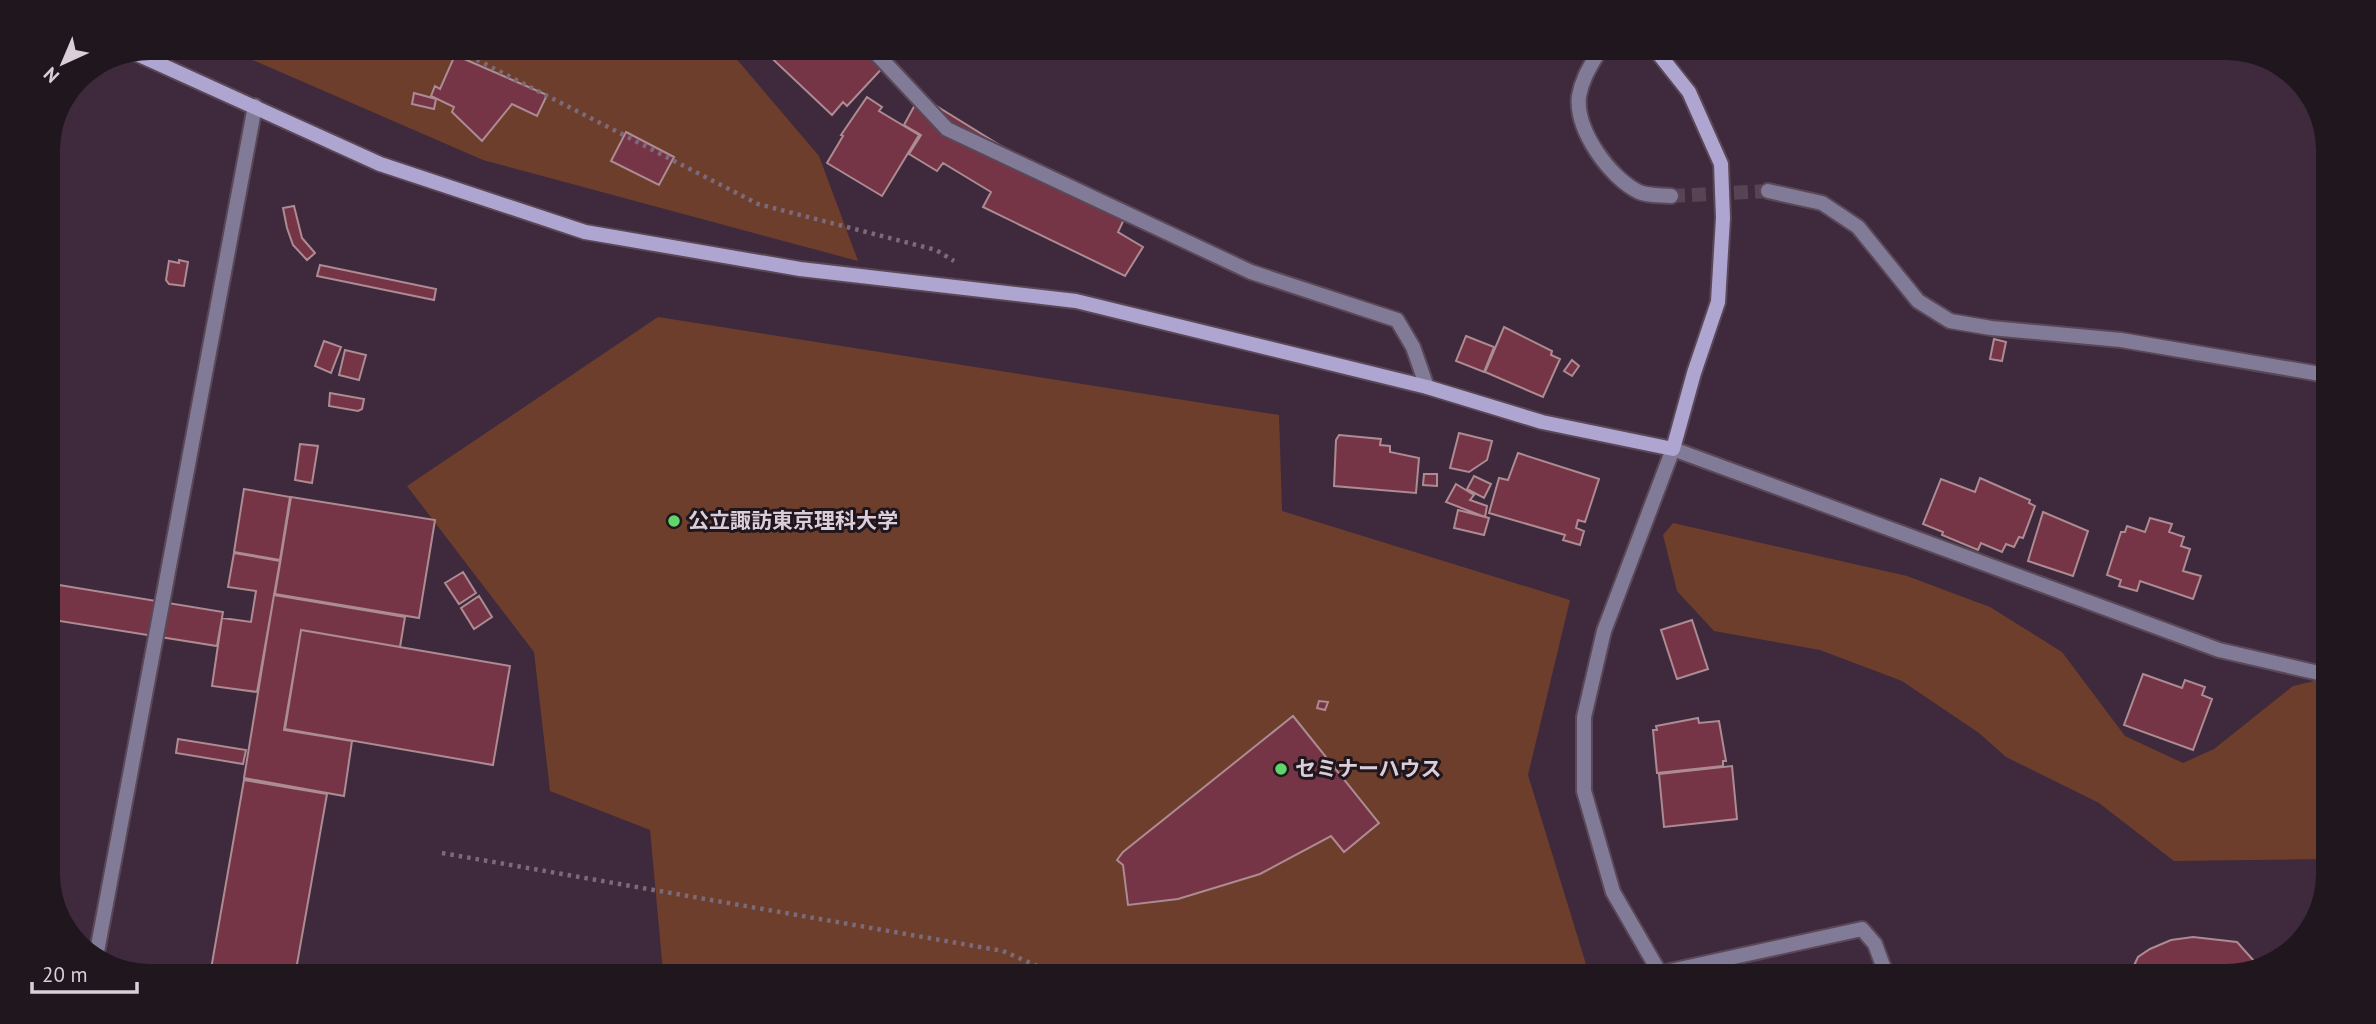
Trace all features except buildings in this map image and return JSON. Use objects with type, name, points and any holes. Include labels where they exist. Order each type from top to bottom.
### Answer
[{"type":"street","points":[[151,60],[380,164],[585,232],[800,269],[1076,300],[1427,387],[1542,422],[1673,449],[2220,650],[2316,672]]},
{"type":"street","points":[[882,60],[947,129],[1251,272],[1397,320],[1413,347],[1427,387]]},
{"type":"street","points":[[1593,60],[1585,74],[1578,99],[1590,146],[1620,179],[1641,193],[1671,196]]},
{"type":"street","points":[[1655,964],[1613,892],[1584,790],[1584,717],[1604,631],[1673,449],[1694,373],[1718,302],[1723,247],[1721,164],[1689,92],[1664,60]]},
{"type":"street","points":[[98,948],[254,106]]},
{"type":"street","points":[[1768,191],[1822,203],[1858,227],[1918,301],[1950,321],[1991,328],[2122,340],[2316,373]]},
{"type":"street","points":[[1706,964],[1862,929],[1875,944],[1882,964]]},
{"type":"path","points":[[477,60],[758,204],[936,250],[958,264]]},
{"type":"path","points":[[442,853],[1003,951],[1033,964]]},
{"type":"shaded area","points":[[253,60],[737,60],[819,156],[858,261],[483,160]]},
{"type":"shaded area","points":[[658,317],[1279,415],[1282,511],[1570,600],[1528,775],[1586,964],[662,964],[650,830],[550,791],[534,652],[407,486]]},
{"type":"shaded area","points":[[1673,523],[1907,576],[1990,607],[2062,652],[2125,736],[2183,763],[2214,749],[2293,686],[2316,681],[2316,859],[2174,861],[2099,803],[2006,757],[1979,733],[1902,681],[1820,650],[1714,631],[1677,591],[1663,535]]},
{"type":"tunnel","points":[[1671,196],[1768,191]]},
{"type":"place","name":"公立諏訪東京理科大学","points":[[674,521]]},
{"type":"place","name":"セミナーハウス","points":[[1281,769]]}]
